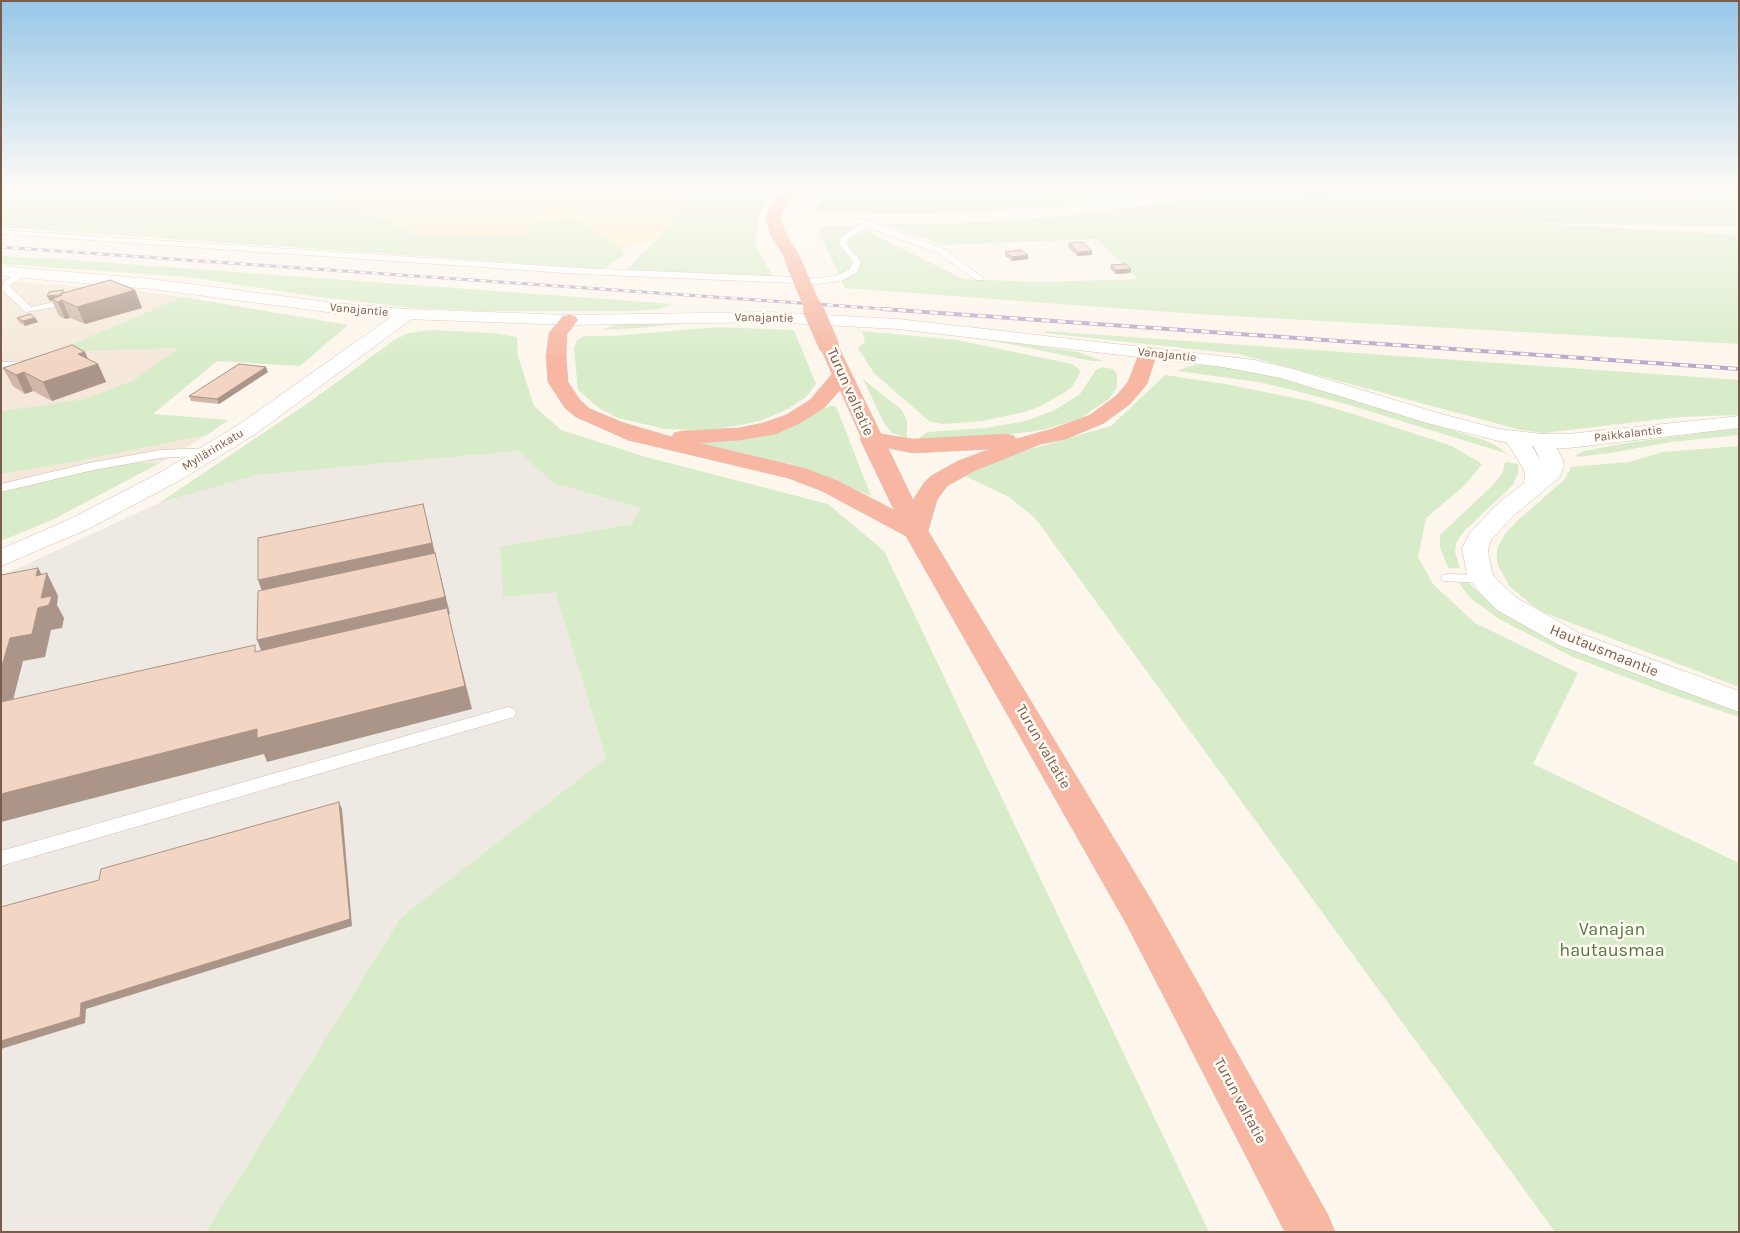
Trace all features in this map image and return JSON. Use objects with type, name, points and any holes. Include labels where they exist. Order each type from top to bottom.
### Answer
[{"type":"highway","name":"Turun valtatie","points":[[786,248],[794,261],[829,346],[871,439],[916,531],[1140,914],[1311,1232]]},
{"type":"highway","name":"Turun valtatie","points":[[793,248],[794,261]]},
{"type":"highway","points":[[569,320],[558,333],[556,356],[558,382],[572,404],[599,421],[653,440],[796,473],[830,486],[916,531],[925,500],[939,481],[966,466],[1035,439],[1080,427],[1110,411],[1137,384],[1144,370],[1148,353]]},
{"type":"highway","points":[[653,440],[739,434],[768,429],[806,413],[817,404],[842,375]]},
{"type":"highway","points":[[871,439],[913,446],[935,446],[1035,439]]},
{"type":"street","name":"Vanajantie","points":[[1,271],[151,284],[325,307],[407,314],[569,320],[769,317],[898,324],[1223,361],[1278,372],[1434,419],[1516,439]]},
{"type":"street","name":"Myllärinkatu","points":[[1,558],[108,510],[210,452],[282,405],[407,314]]},
{"type":"street","name":"Paikkalantie","points":[[1516,439],[1568,441],[1739,422]]},
{"type":"street","points":[[1516,439],[1534,468],[1536,474],[1535,486]]},
{"type":"street","points":[[1482,579],[1475,548],[1479,538],[1504,511],[1548,477],[1553,466],[1542,441]]},
{"type":"street","name":"Hautausmaantie","points":[[1482,579],[1507,604],[1543,627],[1569,639],[1739,702]]},
{"type":"lane","points":[[232,248],[580,271],[784,282],[838,278],[854,270],[857,262],[848,248]]},
{"type":"lane","points":[[932,248],[941,251],[979,278]]},
{"type":"lane","points":[[23,273],[7,283],[5,288],[8,293],[30,310],[87,298]]},
{"type":"lane","points":[[1,365],[26,364]]},
{"type":"lane","points":[[1,488],[89,467],[160,454],[210,452]]},
{"type":"lane","points":[[1448,578],[1482,579]]},
{"type":"lane","points":[[1,859],[508,713]]},
{"type":"shaded area","points":[[1,281],[139,291],[183,297],[55,351],[180,348],[134,380],[85,399],[1,411]]},
{"type":"shaded area","points":[[207,435],[160,463],[127,462],[1,490],[1,474],[79,461]]},
{"type":"shaded area","points":[[518,451],[553,483],[641,508],[633,524],[500,548],[555,592],[606,758],[401,917],[206,1232],[1,1232],[1,576],[159,503],[257,475]]},
{"type":"green space","points":[[296,248],[622,248],[624,255],[604,269]]},
{"type":"green space","points":[[648,248],[757,248],[773,277],[624,272]]},
{"type":"green space","points":[[826,248],[900,248],[963,279],[1040,282],[1138,279],[1105,248],[1739,248],[1739,344],[1196,314],[845,288]]},
{"type":"green space","points":[[1,256],[672,304],[660,309],[634,311],[487,311],[414,308],[319,297],[188,277],[1,264]]},
{"type":"green space","points":[[183,297],[348,325],[300,366],[217,361],[153,414],[228,420],[207,435],[79,461],[1,474],[1,411],[85,399],[134,380],[179,348],[53,352]]},
{"type":"green space","points":[[696,322],[641,328],[601,330],[622,323]]},
{"type":"green space","points":[[718,327],[794,330],[816,384],[806,397],[788,409],[763,420],[708,430],[665,429],[618,418],[599,408],[578,390],[574,348],[577,340],[584,336],[612,336]]},
{"type":"green space","points":[[431,330],[495,333],[517,337],[518,356],[534,406],[561,430],[646,457],[828,504],[884,551],[1209,1232],[206,1232],[401,917],[606,758],[555,592],[503,597],[500,547],[632,524],[641,508],[553,483],[518,451],[257,475],[159,503],[308,403],[393,341],[408,333]]},
{"type":"green space","points":[[862,331],[957,340],[1072,364],[1079,369],[1080,373],[1072,387],[1064,393],[1025,412],[982,421],[944,424],[930,422],[874,373],[858,348],[865,342]]},
{"type":"green space","points":[[1046,331],[1739,380],[1739,415],[1679,417],[1543,433],[1521,430],[1239,354],[1044,333]]},
{"type":"green space","points":[[975,337],[1078,352],[1103,361],[1092,361]]},
{"type":"green space","points":[[1209,363],[1256,371],[1297,383],[1484,440],[1508,454],[1346,404],[1288,389],[1258,382],[1178,371],[1186,367]]},
{"type":"green space","points":[[1102,367],[1113,369],[1117,374],[1117,388],[1109,399],[1079,419],[1042,430],[994,437],[919,440],[921,436],[928,432],[986,428],[1026,421],[1055,410],[1080,394],[1096,370]]},
{"type":"green space","name":"Vanajan hautausmaa","points":[[1165,375],[1225,384],[1309,401],[1452,446],[1482,464],[1465,485],[1426,518],[1418,557],[1433,584],[1475,623],[1578,673],[1533,764],[1739,863],[1739,1232],[1555,1232],[1035,518],[1009,497],[965,476],[1007,456],[1111,426]]},
{"type":"green space","points":[[863,379],[902,410],[907,421],[907,438],[892,433],[885,425]]},
{"type":"green space","points":[[830,406],[836,406],[871,496],[795,465],[698,443],[788,427]]},
{"type":"green space","points":[[1739,428],[1739,435],[1671,442],[1610,453],[1577,457],[1576,455],[1584,451],[1626,443]]},
{"type":"green space","points":[[1739,446],[1739,687],[1545,613],[1509,586],[1497,563],[1497,549],[1505,534],[1565,479],[1571,467],[1629,462],[1663,452]]},
{"type":"green space","points":[[127,462],[160,463],[52,520],[1,541],[1,490]]},
{"type":"green space","points":[[1505,462],[1518,464],[1518,473],[1513,485],[1464,531],[1456,543],[1455,552],[1460,568],[1448,568],[1440,547],[1440,535],[1494,484],[1503,472]]},
{"type":"green space","points":[[1459,583],[1469,583],[1494,607],[1538,633],[1574,649],[1739,710],[1739,717],[1662,691],[1573,657],[1499,619],[1469,597]]},
{"type":"building","points":[[1074,248],[1089,248],[1092,251],[1078,252]]},
{"type":"building","points":[[1021,250],[1028,255],[1012,257],[1005,252]]},
{"type":"building","points":[[1126,264],[1131,269],[1116,270],[1111,265]]},
{"type":"building","points":[[110,280],[135,290],[77,307],[62,300],[58,302],[52,299],[62,295],[60,294]]},
{"type":"building","points":[[63,290],[63,293],[60,295],[47,296],[49,292]]},
{"type":"building","points":[[30,314],[35,318],[23,321],[17,318]]},
{"type":"building","points":[[72,345],[85,352],[78,354],[98,364],[43,382],[24,372],[16,375],[3,368]]},
{"type":"building","points":[[239,364],[266,367],[217,399],[189,396]]},
{"type":"building","points":[[423,504],[432,543],[258,580],[258,538]]},
{"type":"building","points":[[435,553],[445,597],[257,640],[258,591]]},
{"type":"building","points":[[38,568],[36,576],[47,573],[41,598],[52,596],[49,605],[38,608],[32,634],[10,638],[1,669],[1,575]]},
{"type":"building","points":[[447,608],[465,686],[257,738],[257,729],[1,794],[1,702],[255,645],[255,652]]},
{"type":"building","points":[[339,802],[350,919],[81,1003],[80,1017],[1,1041],[1,907],[99,880],[101,869]]},
{"type":"railway","points":[[9,248],[900,310]]},
{"type":"railway","points":[[882,309],[1739,369]]}]
